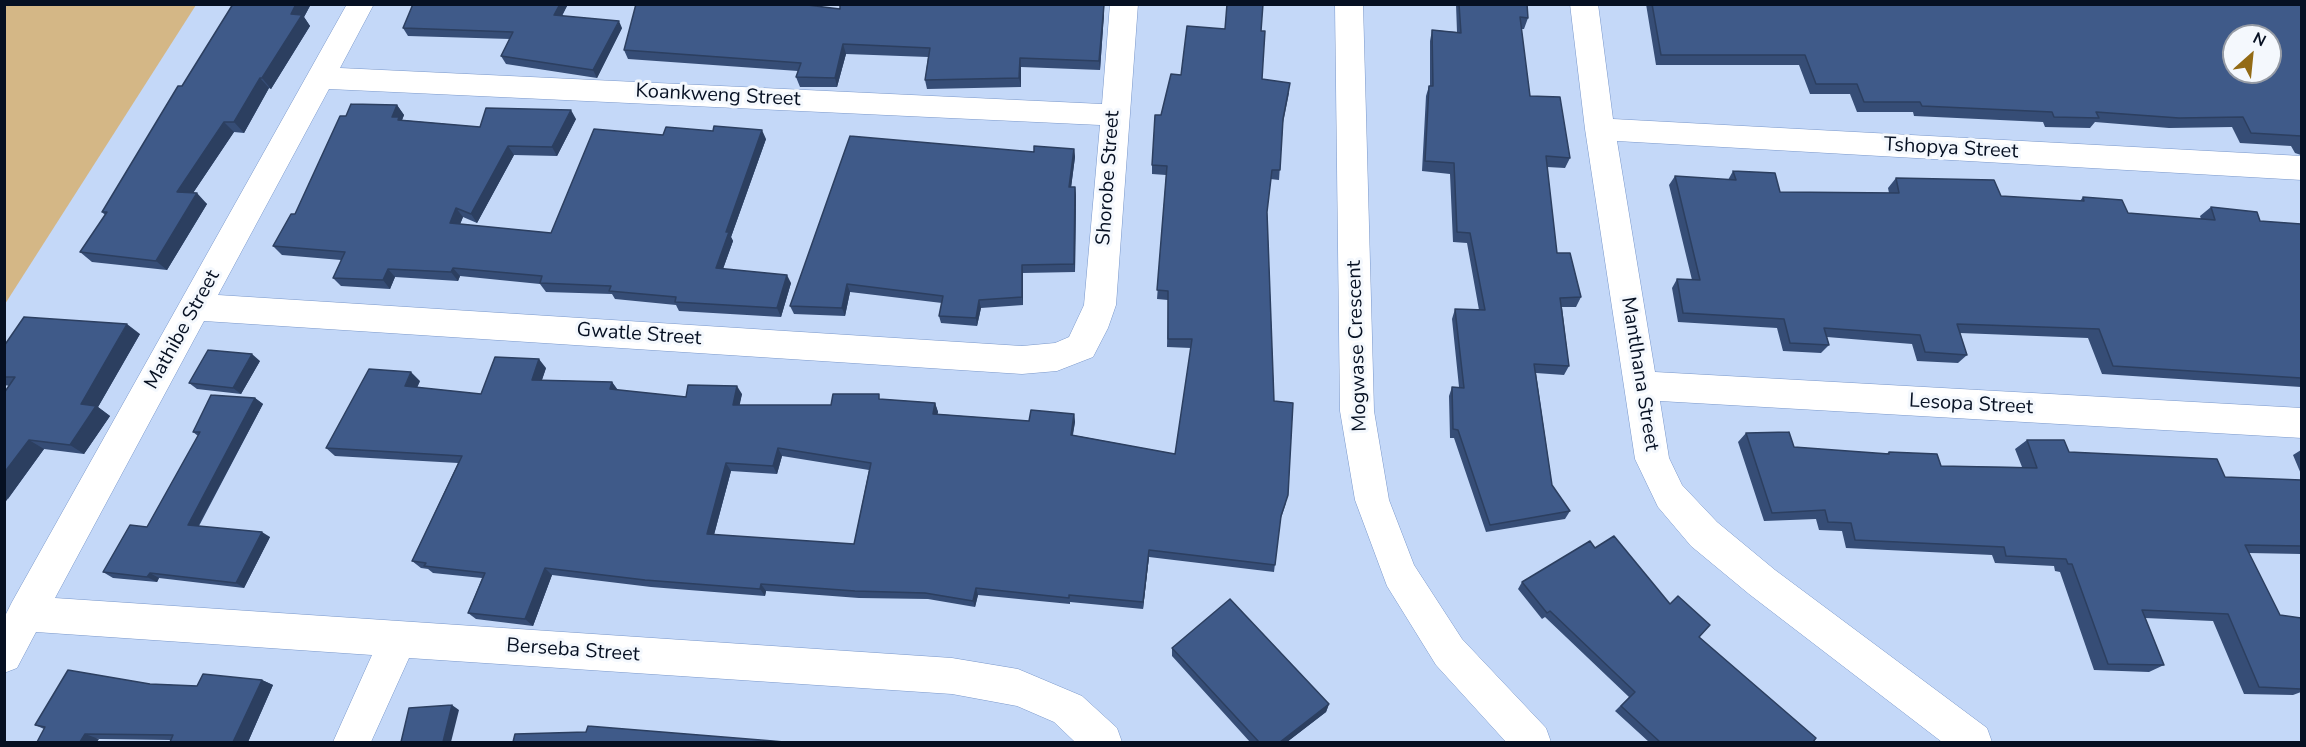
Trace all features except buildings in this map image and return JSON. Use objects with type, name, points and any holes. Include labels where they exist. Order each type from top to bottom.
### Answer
[{"type":"street","name":"Mathibe Street","points":[[4,655],[361,4]]},
{"type":"street","name":"Shorobe Street","points":[[1081,347],[1092,328],[1100,305],[1124,4]]},
{"type":"street","name":"Mogwase Crescent","points":[[1349,4],[1357,411],[1372,500],[1400,574],[1449,652],[1532,742]]},
{"type":"street","name":"Mantlhana Street","points":[[1584,4],[1600,129],[1652,459],[1670,496],[1704,534],[1762,582],[1973,742]]},
{"type":"street","name":"Koankweng Street","points":[[321,78],[1114,115]]},
{"type":"street","name":"Tshopya Street","points":[[1600,129],[2301,168]]},
{"type":"street","name":"Gwatle Street","points":[[196,307],[1022,360],[1057,357],[1081,347]]},
{"type":"street","name":"Lesopa Street","points":[[1641,386],[2301,423]]},
{"type":"street","name":"Berseba Street","points":[[26,615],[952,676],[1018,688],[1068,709],[1103,742]]},
{"type":"street","points":[[352,742],[398,639]]},
{"type":"shaded area","points":[[4,5],[196,5],[5,304]]}]
